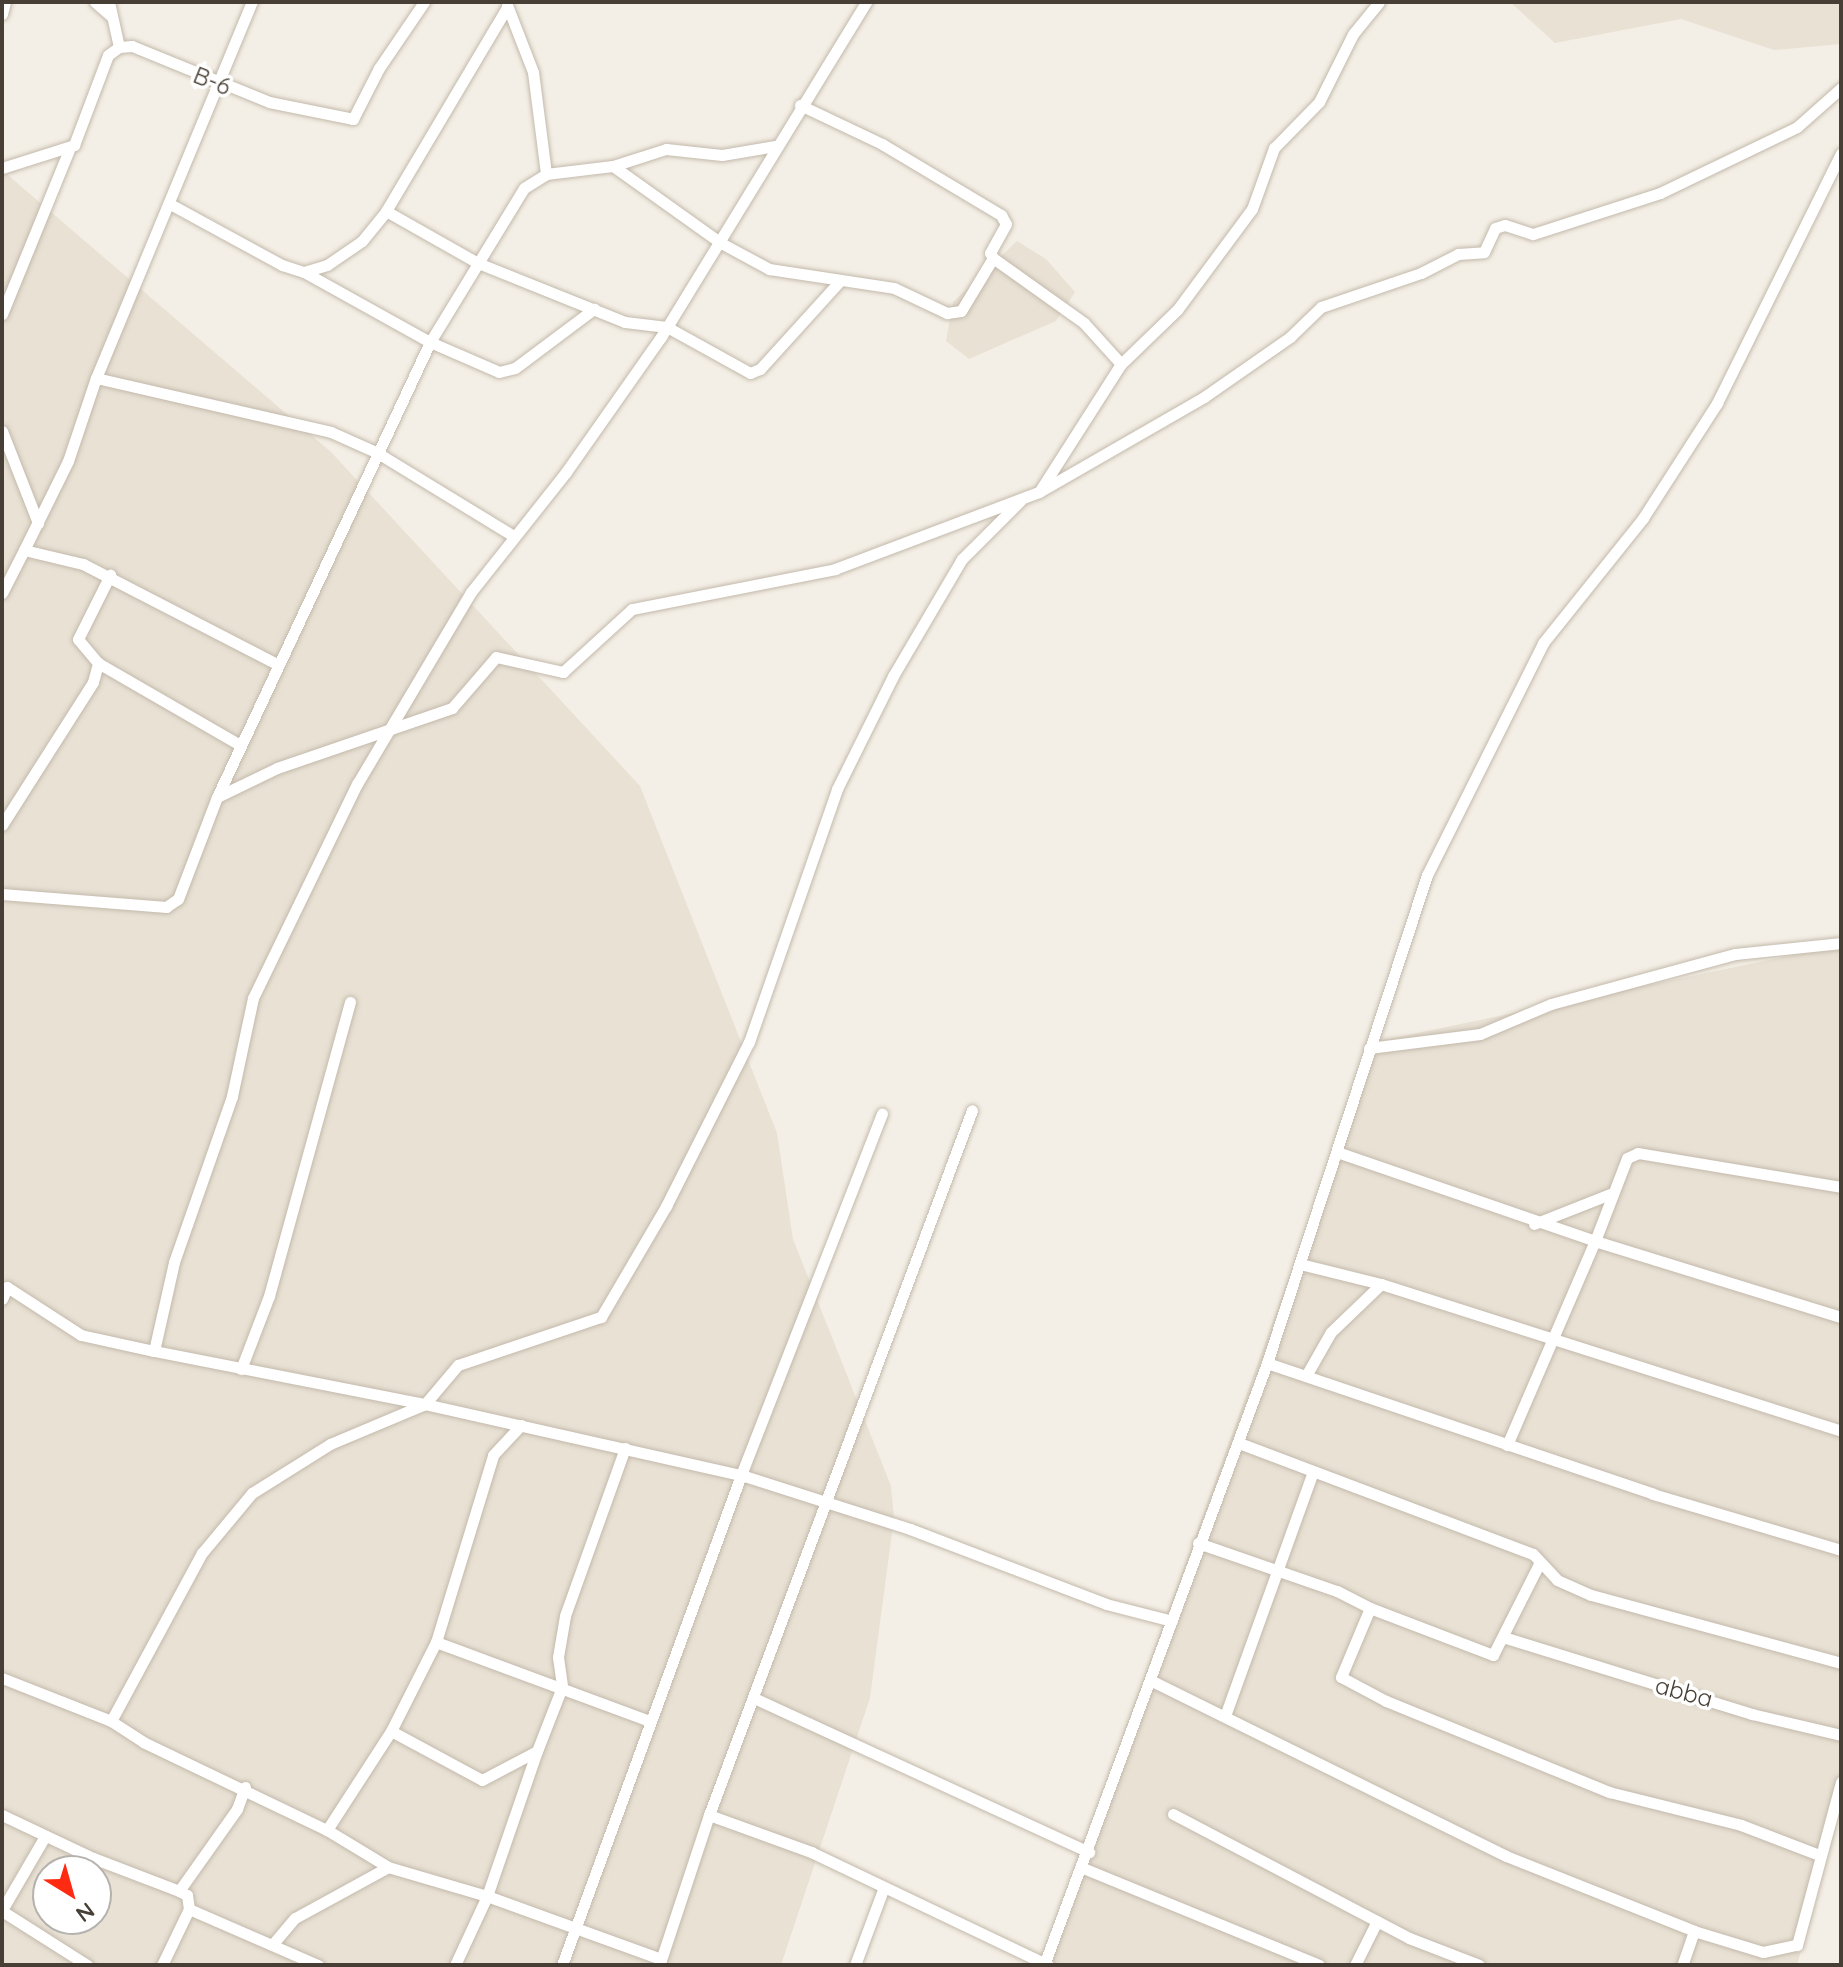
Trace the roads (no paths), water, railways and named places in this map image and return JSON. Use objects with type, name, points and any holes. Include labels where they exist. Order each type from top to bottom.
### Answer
[{"type":"street","points":[[2,14],[5,2]]},
{"type":"street","points":[[95,2],[111,16]]},
{"type":"street","points":[[2,314],[108,55],[119,47],[109,2]]},
{"type":"street","points":[[2,593],[68,461],[96,378],[221,86],[252,2]]},
{"type":"street","name":"B-6","points":[[119,47],[132,46],[221,86],[353,119],[379,68],[424,2]]},
{"type":"street","points":[[154,1351],[174,1262],[232,1096],[253,998],[385,735],[426,661],[512,535],[566,472],[667,327],[721,243],[800,105],[866,2]]},
{"type":"street","points":[[1039,492],[1121,364],[1177,310],[1252,209],[1274,148],[1319,102],[1353,34],[1379,2]]},
{"type":"street","points":[[507,6],[533,72],[546,174]]},
{"type":"street","points":[[304,272],[327,265],[362,241],[386,211],[507,6]]},
{"type":"street","points":[[217,797],[277,768],[385,735],[452,708],[496,657],[563,672],[632,609],[835,569],[1039,492],[1204,397],[1290,337],[1321,307],[1421,273],[1458,254],[1484,252],[1495,228],[1505,225],[1533,234],[1660,193],[1797,127],[1841,88]]},
{"type":"street","points":[[613,166],[721,243],[769,269],[894,288],[956,315],[993,258],[1006,224],[1001,215],[882,144],[800,105]]},
{"type":"street","points":[[2,894],[166,907],[178,899],[240,745],[376,452],[430,342],[524,188],[546,174],[613,166],[666,149],[722,155],[775,146]]},
{"type":"street","points":[[2,168],[69,150]]},
{"type":"street","points":[[709,1815],[811,1852],[1045,1964],[1152,1681],[1198,1543],[1239,1443],[1427,875],[1543,643],[1643,518],[1717,403],[1841,153]]},
{"type":"street","points":[[170,204],[304,272],[430,342],[505,371],[594,309]]},
{"type":"street","points":[[386,211],[478,263],[625,322],[667,327],[755,373],[839,282]]},
{"type":"street","points":[[993,258],[1084,323],[1121,364]]},
{"type":"street","points":[[96,378],[331,432],[376,452],[512,535]]},
{"type":"street","points":[[2,431],[38,523]]},
{"type":"street","points":[[111,1721],[202,1553],[252,1493],[330,1444],[425,1404],[458,1365],[601,1317],[666,1206],[749,1042],[837,789],[893,676],[962,559],[1024,497]]},
{"type":"street","points":[[24,550],[110,575],[279,665]]},
{"type":"street","points":[[110,575],[78,639],[98,663],[240,745]]},
{"type":"street","points":[[2,825],[18,795],[39,773],[67,729],[98,663]]},
{"type":"street","points":[[1369,1048],[1480,1034],[1551,1004],[1735,954],[1841,943]]},
{"type":"street","points":[[241,1369],[269,1296],[350,1002]]},
{"type":"street","points":[[2,1678],[111,1721],[143,1742],[245,1787],[327,1830],[388,1867],[487,1896],[660,1962],[709,1815],[972,1110]]},
{"type":"street","points":[[562,1965],[741,1475],[882,1113]]},
{"type":"street","points":[[1337,1152],[1474,1197],[1534,1224],[1841,1317]]},
{"type":"street","points":[[1507,1445],[1595,1241],[1610,1194],[1627,1158],[1638,1153],[1841,1187]]},
{"type":"street","points":[[1534,1224],[1610,1194]]},
{"type":"street","points":[[1300,1264],[1381,1284],[1552,1342],[1841,1431]]},
{"type":"street","points":[[1307,1374],[1331,1332],[1381,1284]]},
{"type":"street","points":[[2,1299],[4,1285],[81,1335],[425,1404],[741,1475],[826,1501],[1106,1604],[1172,1621]]},
{"type":"street","points":[[1267,1363],[1307,1374],[1507,1445],[1841,1550]]},
{"type":"street","points":[[327,1830],[391,1731],[436,1642],[493,1455],[521,1425]]},
{"type":"street","points":[[1239,1443],[1414,1513],[1467,1526],[1533,1554],[1557,1580],[1591,1595],[1841,1663]]},
{"type":"street","points":[[455,1965],[487,1896],[562,1687],[558,1657],[565,1616],[625,1448]]},
{"type":"street","points":[[1225,1716],[1313,1472]]},
{"type":"street","points":[[1198,1543],[1277,1570],[1493,1655],[1539,1564]]},
{"type":"street","points":[[1370,1608],[1341,1673],[1345,1680],[1493,1748],[1594,1786],[1741,1825],[1819,1855]]},
{"type":"street","name":"abba","points":[[1503,1637],[1615,1675],[1752,1714],[1841,1735]]},
{"type":"street","points":[[436,1642],[650,1721]]},
{"type":"street","points":[[1152,1681],[1506,1856],[1694,1931],[1763,1952],[1797,1945],[1841,1782]]},
{"type":"street","points":[[754,1698],[1089,1852]]},
{"type":"street","points":[[391,1731],[482,1780],[537,1751]]},
{"type":"street","points":[[179,1891],[237,1809],[245,1787]]},
{"type":"street","points":[[1173,1814],[1377,1921],[1479,1965]]},
{"type":"street","points":[[2,1815],[187,1895],[189,1909],[162,1965]]},
{"type":"street","points":[[45,1836],[2,1911],[87,1965]]},
{"type":"street","points":[[272,1945],[295,1918],[388,1867]]},
{"type":"street","points":[[1083,1868],[1319,1965]]},
{"type":"street","points":[[855,1965],[884,1887]]},
{"type":"street","points":[[189,1909],[318,1965]]},
{"type":"street","points":[[1355,1965],[1377,1921]]},
{"type":"street","points":[[1682,1965],[1694,1931]]}]
